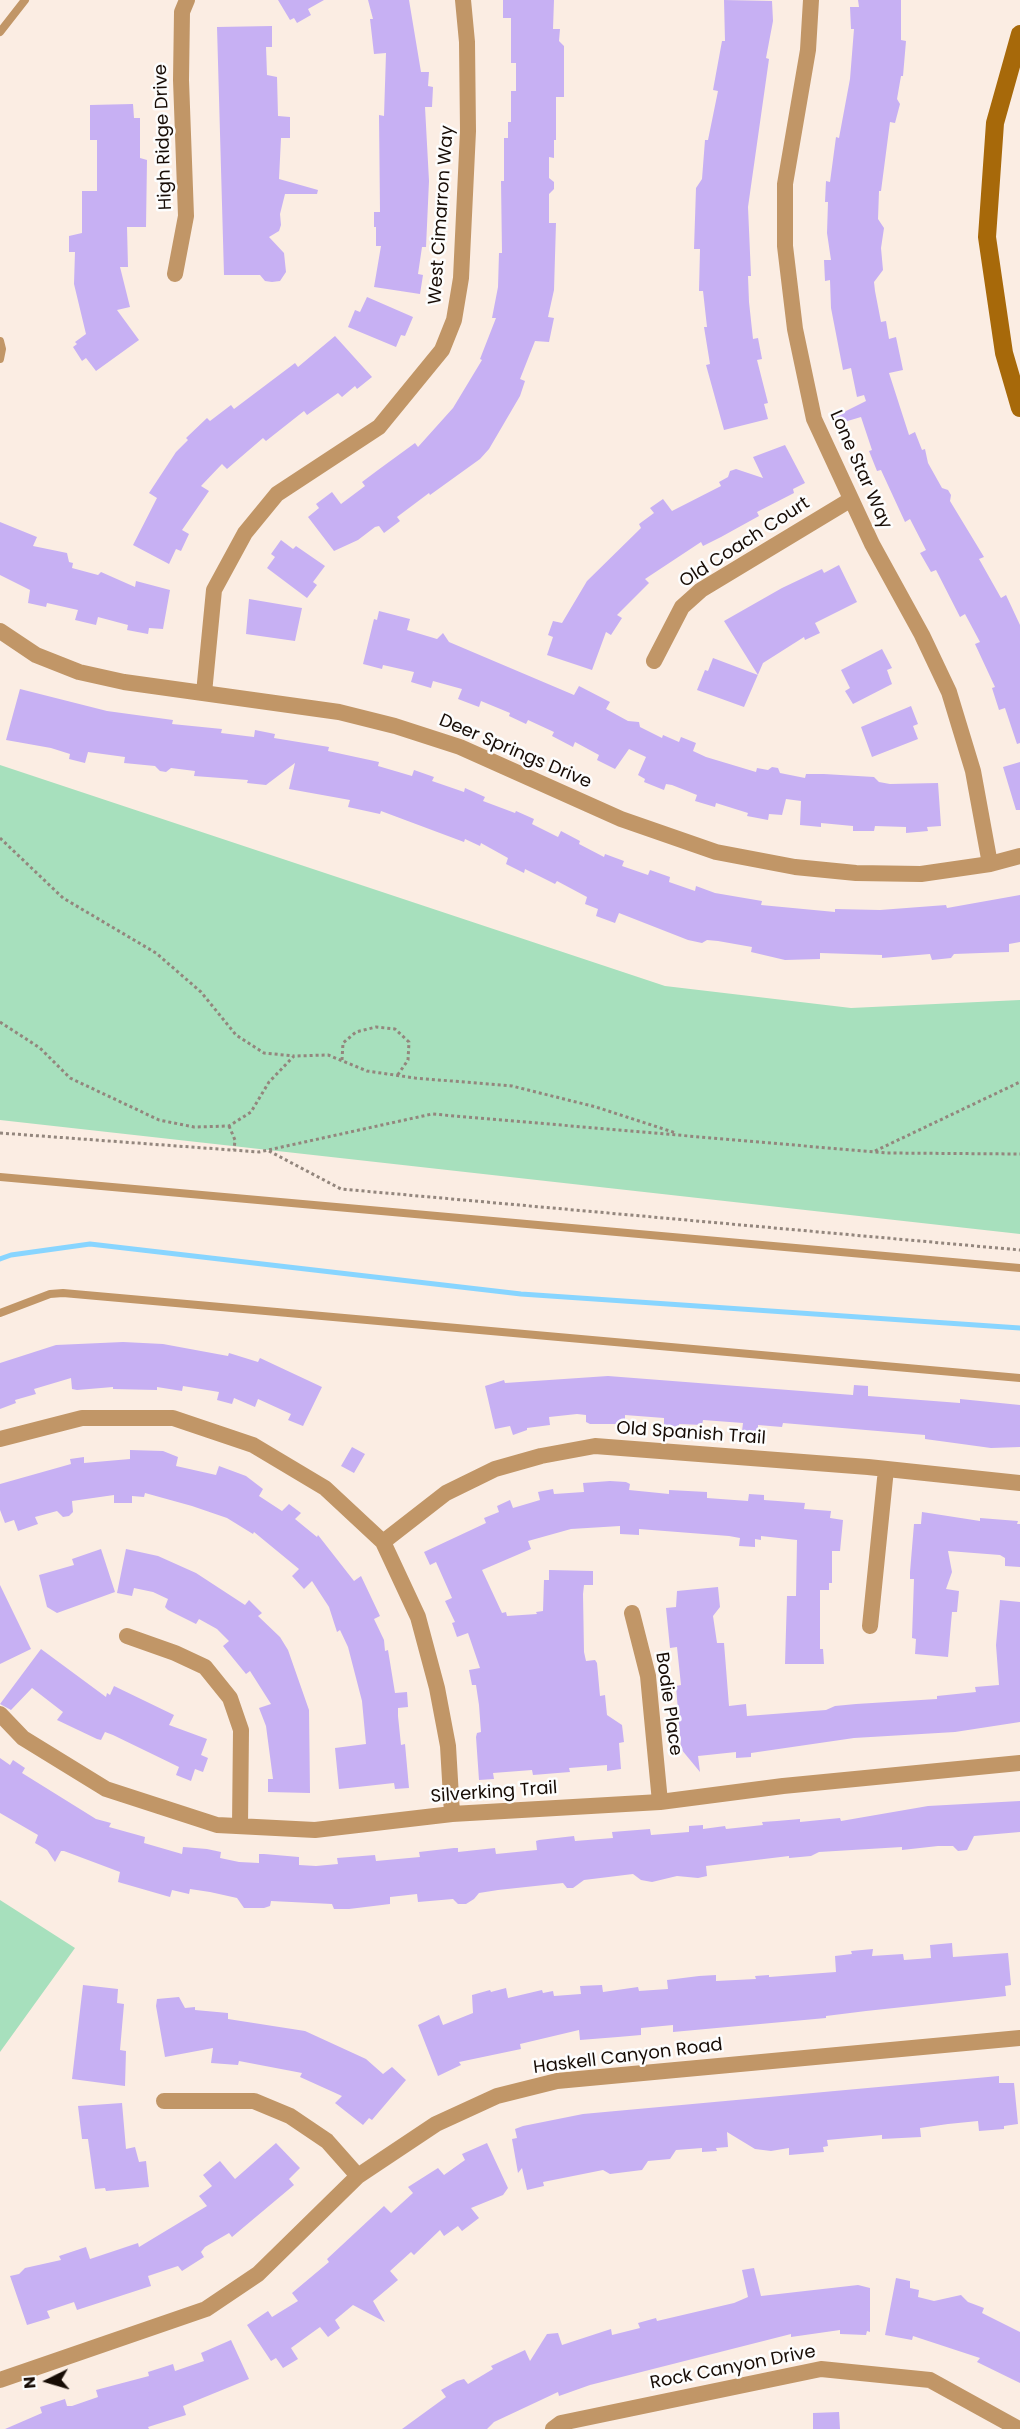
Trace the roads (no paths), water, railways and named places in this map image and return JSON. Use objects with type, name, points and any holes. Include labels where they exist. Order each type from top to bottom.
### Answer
[{"type":"main road","points":[[1020,34],[995,123],[987,237],[1004,353],[1020,408]]},
{"type":"street","name":"High Ridge Drive","points":[[174,274],[186,216],[181,80],[182,12],[187,0]]},
{"type":"street","name":"West Cimarron Way","points":[[204,693],[214,590],[245,533],[277,494],[379,427],[442,350],[454,320],[461,278],[468,131],[467,42],[463,0]]},
{"type":"street","name":"Lone Star Way","points":[[812,0],[807,50],[784,184],[785,246],[795,329],[814,419],[850,500],[922,635],[949,692],[973,771],[990,864]]},
{"type":"street","name":"Old Coach Court","points":[[654,661],[682,608],[701,590],[850,500]]},
{"type":"street","name":"Deer Springs Drive","points":[[0,631],[36,655],[79,672],[124,682],[339,712],[395,726],[460,747],[621,819],[716,852],[795,867],[856,873],[921,874],[990,864],[1020,856]]},
{"type":"street","points":[[0,1439],[82,1418],[173,1418],[253,1445],[325,1488],[383,1542],[418,1617],[437,1688],[448,1746],[452,1814]]},
{"type":"street","name":"Old Spanish Trail","points":[[383,1542],[446,1493],[495,1469],[541,1456],[595,1446],[886,1469],[1020,1483]]},
{"type":"street","points":[[870,1626],[886,1469]]},
{"type":"street","name":"Bodie Place","points":[[632,1613],[648,1676],[660,1802]]},
{"type":"street","points":[[127,1636],[206,1667],[230,1698],[240,1730],[240,1826]]},
{"type":"street","name":"Silverking Trail","points":[[0,1714],[23,1738],[106,1790],[216,1825],[315,1830],[452,1814],[660,1802],[783,1786],[1020,1763]]},
{"type":"street","name":"Haskell Canyon Road","points":[[0,2380],[206,2309],[258,2274],[358,2176],[436,2124],[497,2096],[557,2081],[1020,2038]]},
{"type":"street","points":[[164,2101],[254,2101],[290,2116],[327,2141],[358,2176]]},
{"type":"street","name":"Rock Canyon Drive","points":[[553,2429],[561,2423],[821,2369],[930,2380],[1019,2429]]},
{"type":"lane","points":[[0,32],[25,0]]},
{"type":"lane","points":[[0,341],[2,349],[0,359]]},
{"type":"lane","points":[[0,1177],[1020,1268]]},
{"type":"lane","points":[[0,1313],[50,1294],[63,1293],[1020,1378]]},
{"type":"waterway","points":[[0,1259],[11,1255],[90,1244],[521,1294],[1020,1328]]}]
